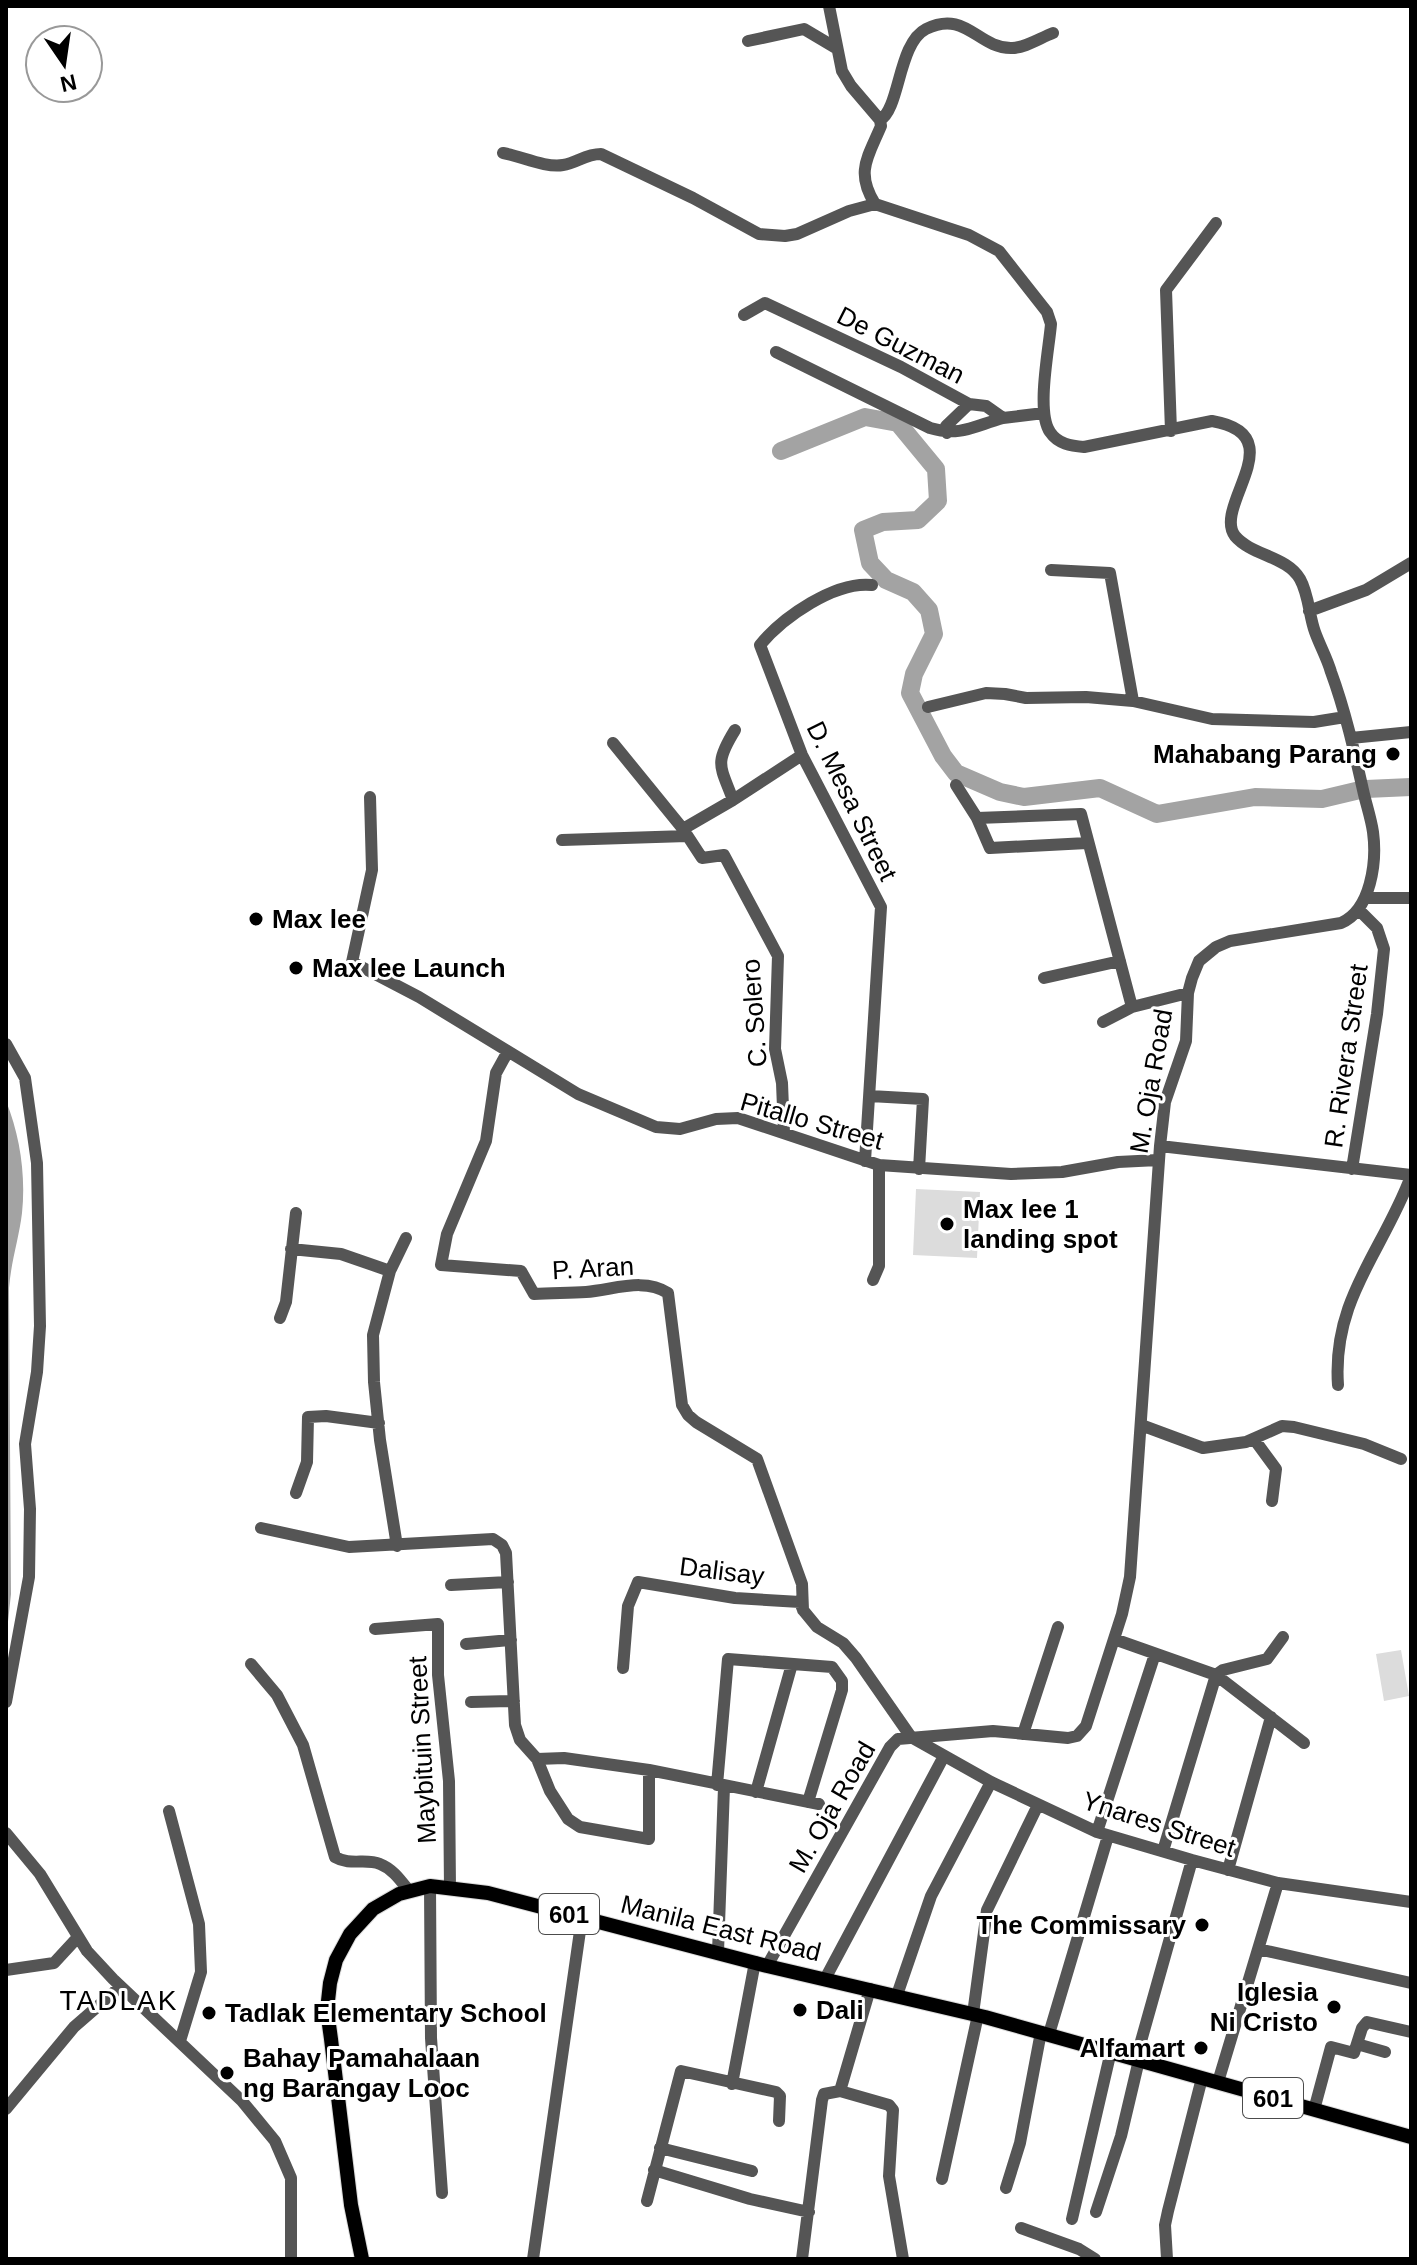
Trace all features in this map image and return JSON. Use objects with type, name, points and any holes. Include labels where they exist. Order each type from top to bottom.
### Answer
[{"type":"main road","name":"Manila East Road","points":[[362,2259],[351,2205],[327,2010],[330,1983],[336,1960],[350,1934],[373,1909],[399,1894],[430,1886],[488,1893],[761,1964],[976,2014],[1411,2137]]},
{"type":"street","points":[[829,6],[842,71],[880,120],[881,126],[863,177],[864,186],[875,204]]},
{"type":"street","points":[[880,120],[888,113],[897,79],[916,36],[926,29],[947,23],[961,25],[990,42],[1015,48],[1053,33]]},
{"type":"street","points":[[748,41],[804,29],[836,48]]},
{"type":"street","points":[[503,153],[550,165],[563,165],[588,154],[601,154],[759,234],[797,234],[849,211],[875,204],[985,243],[999,251],[1047,312],[1051,324],[1044,413],[1051,433],[1067,445],[1104,445],[1212,421],[1224,423],[1238,431],[1249,443],[1250,458],[1232,515],[1234,534],[1248,547],[1295,571],[1302,582],[1351,738],[1373,833],[1373,855],[1362,904],[1411,898]]},
{"type":"street","points":[[1171,431],[1166,290],[1216,223]]},
{"type":"street","name":"De Guzman","points":[[744,315],[765,303],[901,367],[969,404],[986,406],[1003,418],[1044,413]]},
{"type":"street","points":[[776,352],[930,428],[947,433],[967,431],[1003,418]]},
{"type":"street","points":[[947,433],[946,426],[969,404]]},
{"type":"street","points":[[1309,611],[1366,590],[1411,563]]},
{"type":"street","points":[[1051,570],[1110,573],[1133,701]]},
{"type":"street","name":"D. Mesa Street","points":[[865,1161],[881,907],[802,755],[760,645],[769,634],[817,599],[859,584],[872,585]]},
{"type":"street","points":[[928,707],[986,693],[1026,698],[1086,697],[1133,701],[1212,719],[1314,722],[1345,717]]},
{"type":"street","points":[[733,800],[720,763],[721,753],[735,730]]},
{"type":"street","points":[[1351,738],[1411,732]]},
{"type":"street","points":[[613,743],[685,833]]},
{"type":"street","points":[[562,840],[685,833],[802,755]]},
{"type":"street","points":[[956,785],[977,818],[990,848],[1087,843]]},
{"type":"street","name":"Pitallo Street","points":[[370,797],[372,870],[352,962],[419,997],[578,1094],[656,1127],[680,1129],[716,1119],[738,1118],[879,1165],[919,1169],[1062,1172],[1159,1153],[1411,1176]]},
{"type":"street","points":[[977,818],[1081,814],[1132,1007]]},
{"type":"street","name":"C. Solero","points":[[685,833],[702,858],[724,855],[778,956],[775,1049],[782,1083],[784,1133]]},
{"type":"street","name":"M. Oja Road","points":[[732,2084],[761,1964],[890,1747],[898,1739],[993,1731],[1054,1738],[1077,1736],[1089,1720],[1130,1577],[1159,1153],[1165,1102],[1186,1041],[1188,993],[1199,961],[1216,947],[1245,937],[1341,923],[1353,918],[1362,904]]},
{"type":"street","name":"R. Rivera Street","points":[[1352,1169],[1377,1014],[1384,949],[1377,928],[1362,904]]},
{"type":"street","points":[[1044,978],[1120,961]]},
{"type":"street","points":[[1103,1022],[1132,1007],[1188,993]]},
{"type":"street","points":[[6,1044],[25,1078],[37,1163],[40,1326],[37,1372],[25,1444],[30,1509],[29,1577],[6,1702]]},
{"type":"street","name":"P. Aran","points":[[507,1053],[496,1073],[486,1141],[447,1234],[441,1265],[521,1271],[534,1294],[589,1291],[632,1284],[662,1289],[668,1293],[682,1405],[696,1422],[757,1459],[802,1584],[802,1606]]},
{"type":"street","points":[[870,1096],[923,1099],[919,1169]]},
{"type":"street","points":[[873,1280],[879,1266],[879,1165]]},
{"type":"street","points":[[1338,1385],[1336,1359],[1350,1300],[1402,1200],[1411,1176]]},
{"type":"street","points":[[280,1318],[286,1302],[296,1213]]},
{"type":"street","points":[[397,1546],[374,1382],[373,1335],[390,1271],[406,1238]]},
{"type":"street","points":[[291,1249],[341,1254],[390,1271]]},
{"type":"street","points":[[296,1493],[307,1462],[308,1417],[326,1416],[379,1423]]},
{"type":"street","points":[[1141,1425],[1203,1448],[1254,1439],[1274,1428],[1294,1427],[1364,1444],[1401,1459]]},
{"type":"street","points":[[1254,1439],[1276,1469],[1272,1501]]},
{"type":"street","points":[[261,1528],[349,1547],[493,1539],[502,1545],[506,1553],[515,1725],[520,1740],[537,1759],[550,1791],[568,1819],[580,1827],[649,1839],[649,1770]]},
{"type":"street","points":[[451,1585],[508,1582]]},
{"type":"street","name":"Dalisay","points":[[623,1668],[628,1606],[638,1582],[802,1606]]},
{"type":"street","points":[[802,1606],[817,1627],[836,1638],[856,1658],[911,1737]]},
{"type":"street","name":"Maybituin Street","points":[[375,1629],[438,1624],[438,1675],[449,1781],[450,1889]]},
{"type":"street","points":[[1023,1734],[1058,1627]]},
{"type":"street","points":[[1163,1851],[1216,1675],[1223,1670],[1267,1659],[1283,1637]]},
{"type":"street","points":[[1114,1639],[1216,1675],[1304,1743]]},
{"type":"street","points":[[466,1644],[511,1640]]},
{"type":"street","points":[[1006,2188],[1020,2143],[1045,2033],[1155,1654]]},
{"type":"street","points":[[537,1759],[564,1758],[649,1770],[720,1786],[814,1803],[842,1690],[842,1681],[832,1667],[728,1659],[720,1786],[718,1952]]},
{"type":"street","points":[[251,1664],[277,1695],[303,1745],[335,1857],[344,1863],[379,1863],[397,1875],[409,1891]]},
{"type":"street","points":[[756,1792],[792,1664]]},
{"type":"street","points":[[471,1702],[514,1701]]},
{"type":"street","points":[[1228,1870],[1271,1717]]},
{"type":"street","name":"Ynares Street","points":[[911,1737],[991,1782],[1102,1834],[1278,1883],[1411,1902]]},
{"type":"street","points":[[825,1979],[944,1756]]},
{"type":"street","points":[[897,1995],[931,1896],[991,1782]]},
{"type":"street","points":[[942,2179],[976,2014],[987,1910],[1038,1805]]},
{"type":"street","points":[[169,1811],[199,1924],[201,1972],[180,2041]]},
{"type":"street","points":[[6,1833],[40,1874],[87,1951],[120,1987],[242,2101],[275,2141],[291,2178],[291,2259]]},
{"type":"street","points":[[1096,2212],[1121,2136],[1137,2059],[1192,1860]]},
{"type":"street","points":[[1218,2082],[1278,1883]]},
{"type":"street","points":[[430,1886],[431,2038],[442,2193]]},
{"type":"street","points":[[533,2259],[582,1917]]},
{"type":"street","points":[[6,1970],[54,1963],[78,1937]]},
{"type":"street","points":[[1258,1949],[1411,1983]]},
{"type":"street","points":[[6,2109],[74,2027],[120,1987]]},
{"type":"street","points":[[840,2091],[870,1989]]},
{"type":"street","points":[[1356,2048],[1367,2022],[1411,2032]]},
{"type":"street","points":[[1314,2110],[1331,2047],[1385,2052]]},
{"type":"street","points":[[1072,2219],[1111,2051]]},
{"type":"street","points":[[647,2201],[681,2071],[776,2092],[780,2096],[779,2121]]},
{"type":"street","points":[[1167,2259],[1165,2225],[1202,2078]]},
{"type":"street","points":[[802,2259],[822,2100],[824,2094],[840,2091],[889,2105],[893,2110],[889,2176],[903,2259]]},
{"type":"street","points":[[660,2148],[752,2171]]},
{"type":"street","points":[[654,2170],[750,2199],[809,2212]]},
{"type":"street","points":[[1021,2228],[1079,2249],[1095,2259]]},
{"type":"shaded area","points":[[6,1101],[18,1142],[23,1184],[22,1213],[9,1288],[11,1594],[6,1640]]},
{"type":"shaded area","name":"Max lee 1 landing spot","points":[[916,1189],[980,1192],[977,1258],[913,1255]]},
{"type":"shaded area","points":[[1401,1650],[1409,1696],[1384,1701],[1376,1654]]},
{"type":"waterway","points":[[781,451],[865,417],[898,423],[936,469],[938,501],[918,520],[883,522],[863,530],[870,563],[886,580],[913,592],[929,610],[934,634],[914,674],[910,693],[943,756],[956,773],[1000,792],[1024,797],[1100,788],[1157,814],[1255,797],[1322,799],[1360,790]]},
{"type":"waterway","points":[[1366,789],[1411,787]]},
{"type":"place","name":"Mahabang Parang","points":[[1393,754]]},
{"type":"place","name":"Max lee","points":[[256,919]]},
{"type":"place","name":"Max lee Launch","points":[[296,968]]},
{"type":"place","name":"Max lee 1 landing spot","points":[[947,1224]]},
{"type":"place","name":"The Commissary","points":[[1202,1925]]},
{"type":"place","name":"Iglesia Ni Cristo","points":[[1334,2007]]},
{"type":"place","name":"Dali","points":[[800,2010]]},
{"type":"place","name":"Tadlak Elementary School","points":[[209,2013]]},
{"type":"place","name":"Alfamart","points":[[1201,2048]]},
{"type":"place","name":"Bahay Pamahalaan ng Barangay Looc","points":[[227,2073]]},
{"type":"district","name":"TADLAK","points":[[119,2000]]}]
